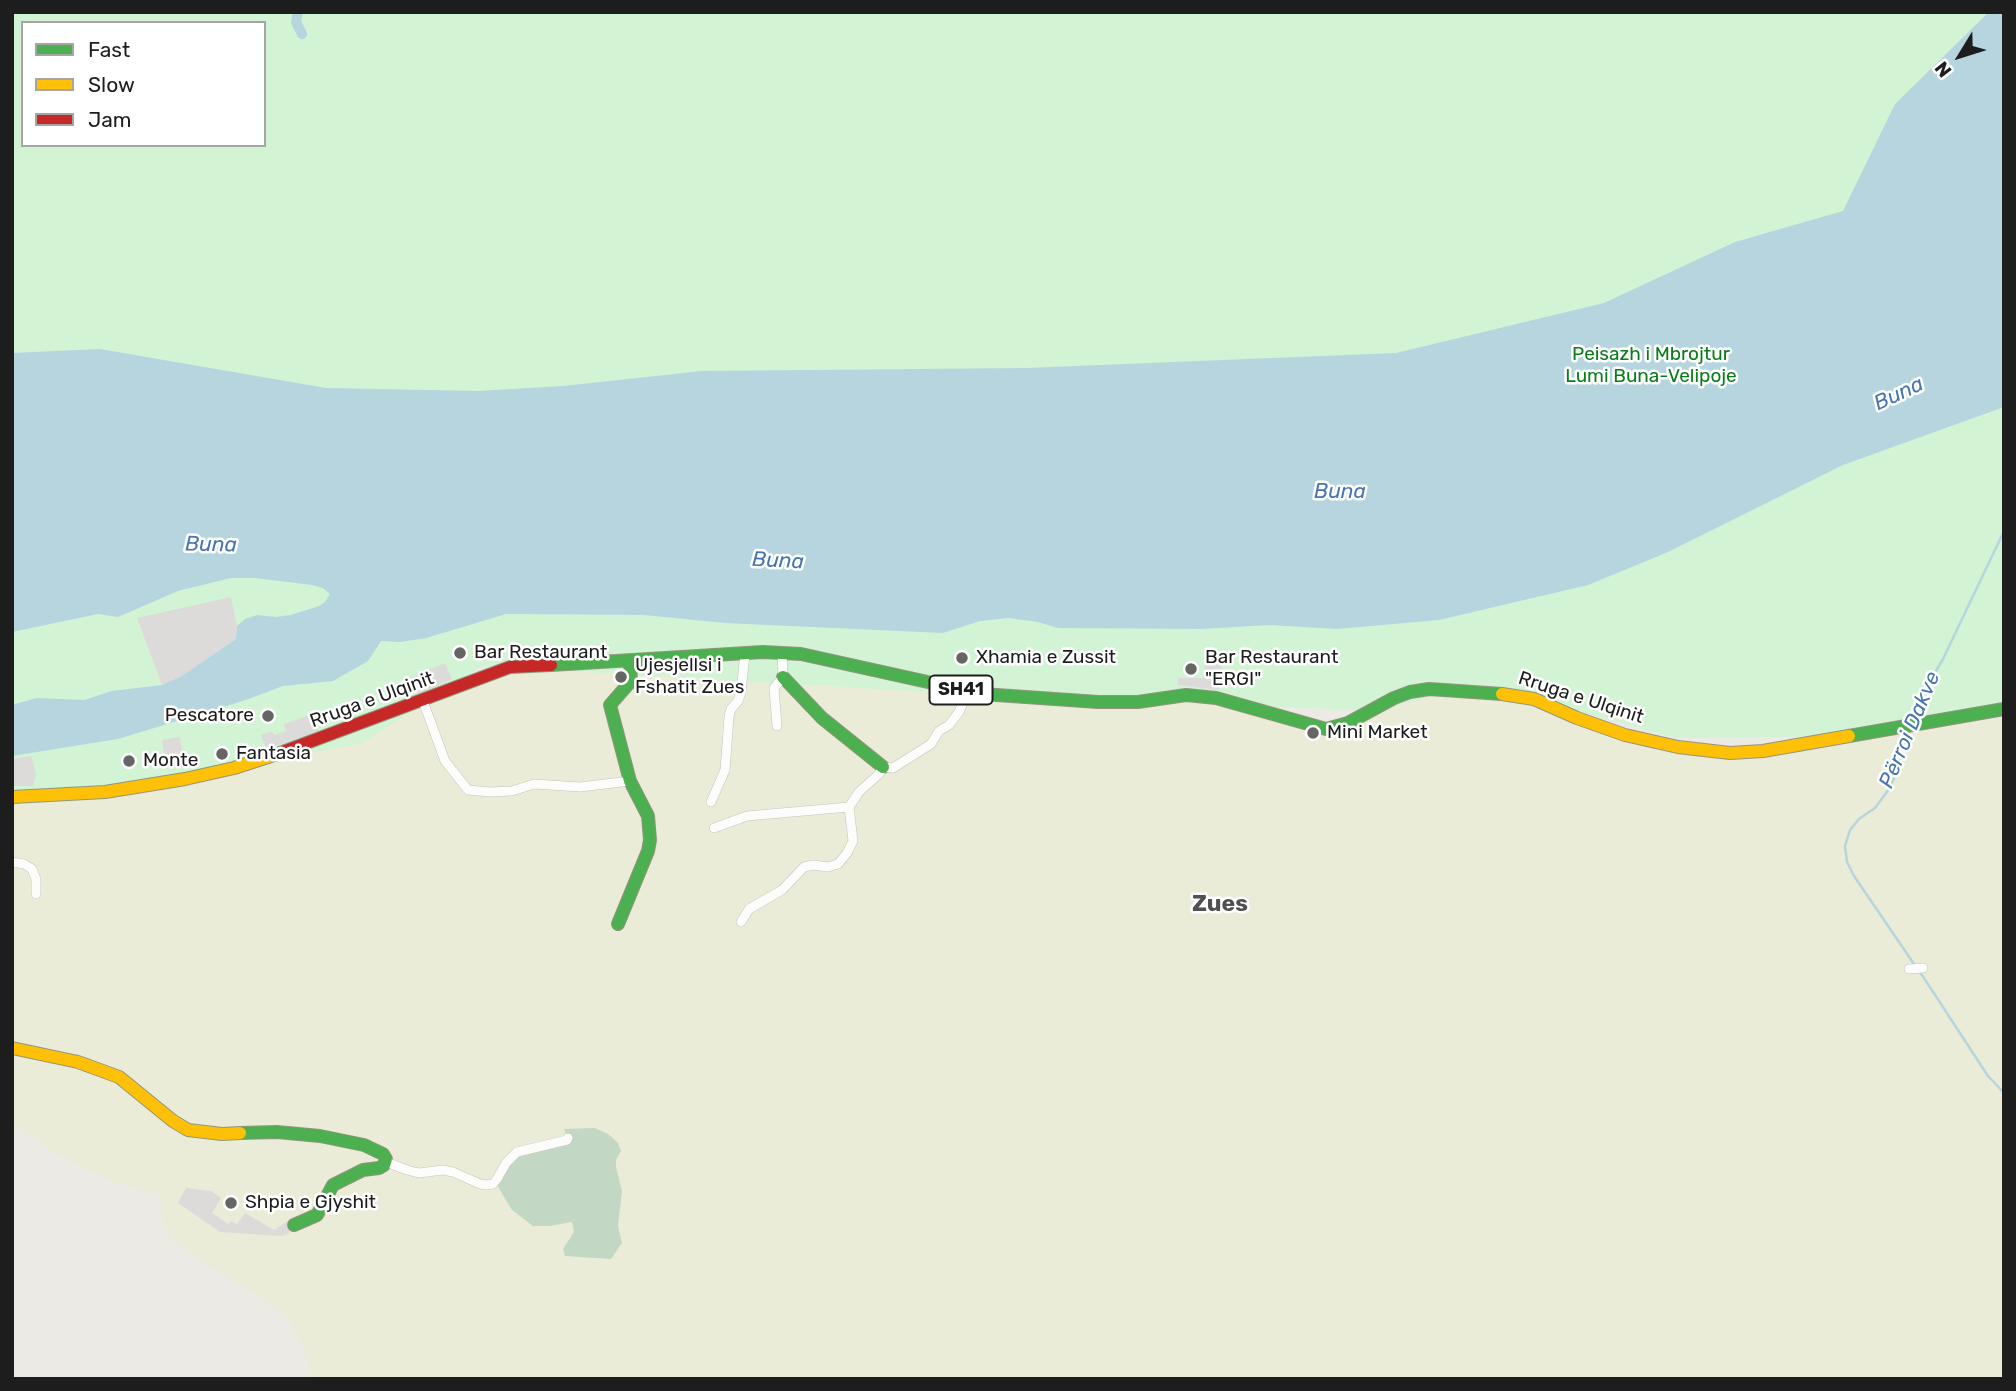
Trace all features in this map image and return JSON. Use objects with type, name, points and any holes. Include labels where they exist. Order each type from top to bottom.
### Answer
[{"type":"main road","name":"Rruga e Ulqinit","points":[[12,797],[105,792],[200,776],[272,756],[510,667],[745,653],[801,654],[968,691],[1098,702],[1138,702],[1186,695],[1216,698],[1326,729],[1348,723],[1410,692],[1485,691],[1534,699],[1625,735],[1678,747],[1730,753],[1763,751],[2004,709]]},
{"type":"main road","points":[[618,924],[650,840],[648,816],[630,781],[610,705],[631,681],[630,661]]},
{"type":"main road","points":[[783,677],[822,718],[883,766]]},
{"type":"main road","points":[[12,1048],[78,1062],[119,1077],[188,1130],[222,1135],[277,1132],[345,1139],[380,1152],[386,1162],[379,1168],[363,1170],[340,1180],[333,1185],[317,1215],[294,1225]]},
{"type":"street","points":[[777,726],[774,688],[783,677],[782,652]]},
{"type":"street","points":[[711,802],[725,770],[729,717],[741,692],[745,653]]},
{"type":"street","points":[[741,922],[749,909],[782,890],[804,867],[828,867],[838,864],[853,841],[849,807],[859,792],[883,766],[893,768],[931,744],[939,731],[949,725],[959,712],[968,691]]},
{"type":"street","points":[[423,701],[445,761],[468,790],[512,791],[534,784],[580,787],[630,781]]},
{"type":"street","points":[[714,828],[747,816],[849,807]]},
{"type":"street","points":[[12,862],[32,869],[36,879],[36,894]]},
{"type":"street","points":[[1909,970],[1923,968]]},
{"type":"street","points":[[386,1162],[419,1172],[443,1170],[487,1185],[493,1184],[506,1163],[517,1152],[568,1138]]},
{"type":"green space","name":"Peisazh i Mbrojtur Lumi Buna-Velipoje","points":[[12,12],[2004,12],[2004,713],[1849,736],[1676,738],[1479,684],[1377,711],[946,693],[482,666],[362,743],[147,784],[12,795]]},
{"type":"green space","points":[[527,668],[1192,697],[1320,732],[1405,695],[1487,692],[1712,754],[2004,717],[2004,1379],[312,1379],[305,1352],[291,1322],[265,1299],[205,1264],[180,1245],[167,1231],[161,1215],[160,1194],[125,1186],[90,1171],[52,1151],[12,1121],[12,799]]},
{"type":"green space","points":[[595,1128],[608,1134],[618,1143],[621,1151],[616,1167],[622,1191],[618,1226],[622,1243],[611,1259],[565,1256],[563,1249],[574,1232],[572,1222],[533,1226],[512,1210],[497,1185],[512,1160],[526,1151],[569,1143],[564,1129]]},
{"type":"shaded area","points":[[231,597],[237,626],[236,639],[182,676],[162,685],[137,618]]},
{"type":"shaded area","points":[[1215,651],[1223,652],[1219,690],[1178,685],[1178,678],[1203,678],[1207,653],[1214,654]]},
{"type":"shaded area","points":[[445,663],[452,679],[417,695],[410,678]]},
{"type":"shaded area","points":[[313,714],[319,732],[266,749],[261,735],[272,731],[274,735],[286,731],[284,724]]},
{"type":"shaded area","points":[[180,737],[184,766],[166,769],[162,740]]},
{"type":"shaded area","points":[[31,756],[36,774],[33,786],[12,786],[12,759]]},
{"type":"shaded area","points":[[186,1188],[211,1191],[221,1198],[212,1213],[228,1224],[231,1221],[237,1224],[245,1213],[274,1230],[291,1219],[297,1229],[282,1236],[220,1232],[178,1203]]},
{"type":"water","name":"Buna","points":[[1989,12],[2004,12],[2004,407],[1843,465],[1668,552],[1588,585],[1439,620],[1337,629],[1270,625],[1202,629],[1058,628],[1009,618],[980,621],[943,633],[725,623],[644,615],[506,614],[426,638],[400,642],[381,641],[368,661],[333,681],[283,686],[118,739],[12,756],[12,705],[37,698],[84,700],[112,691],[162,685],[182,676],[236,639],[237,626],[245,619],[257,615],[291,615],[319,606],[330,594],[323,588],[312,585],[231,578],[178,591],[118,617],[98,614],[12,632],[12,353],[100,349],[326,388],[478,391],[563,386],[702,371],[1026,368],[1396,353],[1604,303],[1735,242],[1843,211],[1895,104]]},
{"type":"waterway","points":[[298,12],[296,22],[302,34]]},
{"type":"waterway","name":"Përroi Dakve","points":[[1915,720],[1925,690],[1943,659],[2004,531]]},
{"type":"waterway","name":"Përroi Dakve","points":[[1909,732],[1889,789],[1875,808],[1859,819],[1850,830],[1845,846],[1847,862],[1854,876],[1916,967]]},
{"type":"waterway","name":"Përroi Dakve","points":[[1920,972],[1988,1076],[2004,1093]]},
{"type":"traffic: fast","points":[[551,665],[763,652],[801,654],[982,694],[1098,702],[1138,702],[1186,695],[1216,698],[1326,729],[1348,723],[1410,692],[1429,689],[1502,694]]},
{"type":"traffic: fast","points":[[618,924],[650,840],[648,816],[630,781],[610,705],[631,681],[630,661]]},
{"type":"traffic: fast","points":[[783,677],[822,718],[883,767]]},
{"type":"traffic: fast","points":[[1849,736],[2004,709]]},
{"type":"traffic: fast","points":[[240,1133],[277,1132],[320,1136],[364,1145],[383,1154],[386,1159],[384,1165],[379,1168],[363,1170],[333,1185],[317,1215],[294,1225]]},
{"type":"traffic: slow","points":[[1502,694],[1534,699],[1625,735],[1678,747],[1730,753],[1763,751],[1849,736]]},
{"type":"traffic: slow","points":[[12,797],[105,792],[185,779],[234,768],[277,754]]},
{"type":"traffic: slow","points":[[12,1048],[78,1062],[119,1077],[188,1130],[240,1133]]},
{"type":"traffic: jam","points":[[277,754],[510,667],[551,665]]},
{"type":"place","name":"Bar Restaurant","points":[[460,653]]},
{"type":"place","name":"Xhamia e Zussit","points":[[962,658]]},
{"type":"place","name":"Bar Restaurant \"ERGI\"","points":[[1191,669]]},
{"type":"place","name":"Ujesjellsi i Fshatit Zues","points":[[621,677]]},
{"type":"place","name":"Pescatore","points":[[268,716]]},
{"type":"place","name":"Mini Market","points":[[1313,733]]},
{"type":"place","name":"Fantasia","points":[[222,754]]},
{"type":"place","name":"Monte","points":[[129,761]]},
{"type":"place","name":"Shpia e Gjyshit","points":[[231,1203]]},
{"type":"district","name":"Zues","points":[[1220,904]]}]
